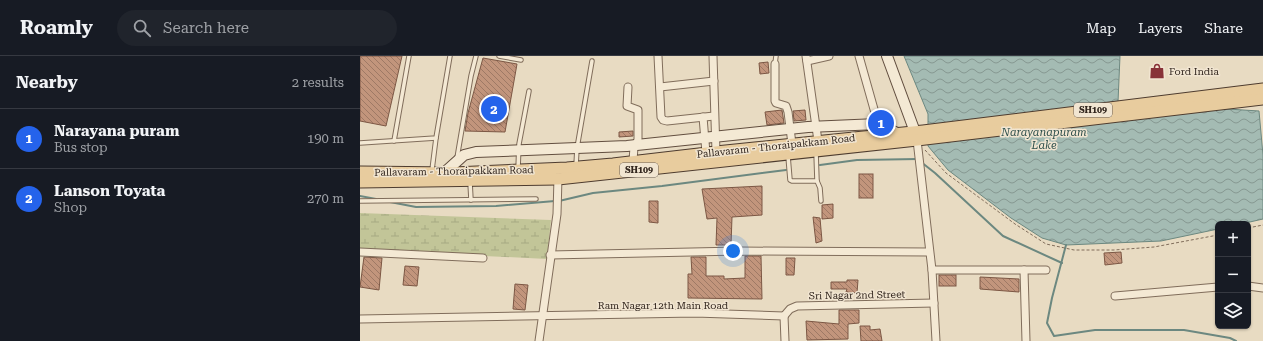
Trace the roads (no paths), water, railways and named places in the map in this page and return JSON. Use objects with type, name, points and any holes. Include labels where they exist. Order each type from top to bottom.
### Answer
[{"type":"main road","name":"Pallavaram - Thoraipakkam Road","points":[[817,146],[881,135],[897,133],[916,136],[1263,89]]},
{"type":"main road","name":"Pallavaram - Thoraipakkam Road","points":[[360,182],[470,180],[558,174],[1263,99]]},
{"type":"main road","name":"Pallavaram - Thoraipakkam Road","points":[[360,172],[431,173],[452,169],[518,170],[558,174],[576,168],[711,152],[790,149]]},
{"type":"street","points":[[658,56],[661,117],[663,120],[667,121],[714,116]]},
{"type":"street","points":[[711,152],[715,137],[714,56]]},
{"type":"street","points":[[817,146],[817,127],[807,59],[829,56]]},
{"type":"street","points":[[859,56],[881,135]]},
{"type":"street","points":[[887,56],[916,136],[932,270],[936,341]]},
{"type":"street","points":[[775,64],[775,101],[776,103],[786,106],[788,112],[790,149]]},
{"type":"street","points":[[660,87],[714,81]]},
{"type":"street","points":[[628,87],[627,106],[638,110],[638,140],[634,147],[634,161]]},
{"type":"street","points":[[703,117],[704,138],[711,152]]},
{"type":"street","points":[[452,169],[464,155],[476,152],[627,146],[790,129],[878,124],[897,133]]},
{"type":"street","points":[[539,341],[557,214],[558,174]]},
{"type":"street","points":[[550,255],[740,251],[929,252]]},
{"type":"street","points":[[360,252],[483,258]]},
{"type":"street","points":[[932,270],[1046,270]]},
{"type":"street","points":[[1024,270],[1026,341]]},
{"type":"street","points":[[1251,286],[1263,288]]},
{"type":"street","points":[[1115,296],[1215,287]]},
{"type":"street","name":"Sri Nagar 2nd Street","points":[[784,316],[790,309],[797,306],[934,303]]},
{"type":"street","name":"Ram Nagar 12th Main Road","points":[[360,319],[695,313],[784,316]]},
{"type":"street","points":[[784,316],[785,341]]},
{"type":"lane","points":[[394,141],[409,56]]},
{"type":"lane","points":[[431,173],[450,56]]},
{"type":"lane","points":[[452,169],[476,56]]},
{"type":"lane","points":[[499,56],[521,60]]},
{"type":"lane","points":[[775,64],[776,56]]},
{"type":"lane","points":[[576,168],[577,148],[592,61]]},
{"type":"lane","points":[[518,170],[519,144],[529,91]]},
{"type":"lane","points":[[360,143],[436,138]]},
{"type":"lane","points":[[817,146],[817,180],[820,188],[821,201]]},
{"type":"lane","points":[[790,149],[790,180],[817,180]]},
{"type":"lane","points":[[470,180],[470,200]]},
{"type":"lane","points":[[360,201],[536,199]]},
{"type":"water","name":"Narayanapuram Lake","points":[[904,56],[1120,56],[1118,102],[1259,111],[1263,155],[1263,219],[1251,222],[1215,221],[1215,230],[1161,241],[1066,245],[1042,238],[1011,218],[948,170],[928,146],[928,114]]},
{"type":"waterway","points":[[820,165],[857,160],[918,159]]},
{"type":"waterway","points":[[921,162],[935,173],[1003,236],[1062,263]]},
{"type":"waterway","points":[[559,201],[593,193],[662,186],[786,170]]},
{"type":"waterway","points":[[360,196],[376,199]]},
{"type":"waterway","points":[[390,202],[416,207],[496,206],[555,201]]},
{"type":"waterway","points":[[1066,245],[1047,323],[1054,336],[1095,330],[1184,330],[1230,338],[1236,341]]},
{"type":"place","name":"Ford India","points":[[1157,71]]},
{"type":"place","name":"Lanson Toyata","points":[[494,109]]},
{"type":"place","name":"Narayana puram","points":[[881,123]]}]
